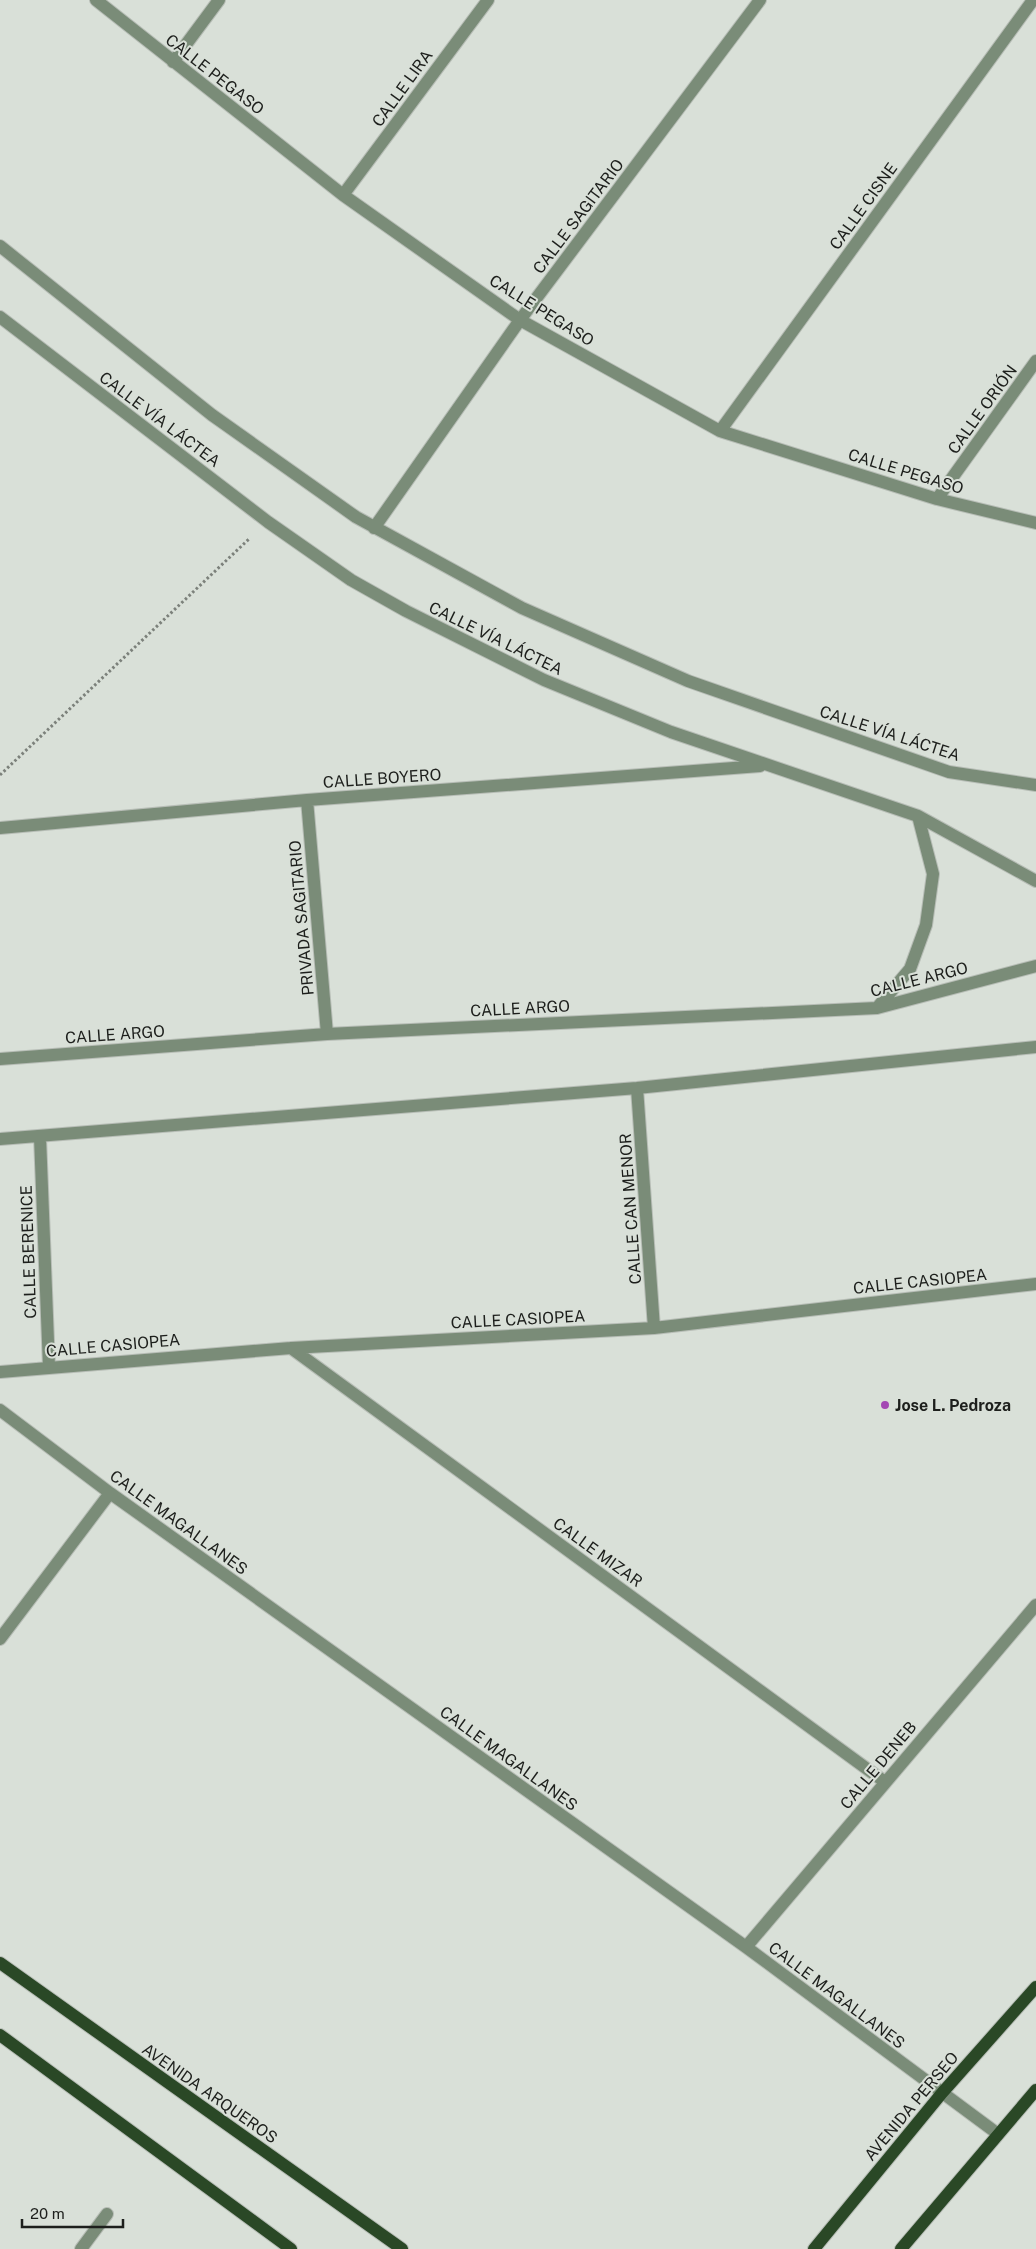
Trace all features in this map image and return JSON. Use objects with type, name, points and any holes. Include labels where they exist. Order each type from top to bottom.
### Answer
[{"type":"main road","name":"AVENIDA ARQUEROS","points":[[0,1963],[402,2249]]},
{"type":"main road","name":"AVENIDA PERSEO","points":[[814,2249],[942,2093],[1036,1987]]},
{"type":"main road","points":[[0,2035],[291,2249]]},
{"type":"main road","points":[[901,2249],[1036,2090]]},
{"type":"street","name":"CALLE PEGASO","points":[[96,0],[343,195],[520,320],[720,431],[937,499],[1036,523]]},
{"type":"street","points":[[173,62],[219,0]]},
{"type":"street","name":"CALLE LIRA","points":[[343,195],[488,0]]},
{"type":"street","name":"CALLE SAGITARIO","points":[[374,528],[520,320],[760,0]]},
{"type":"street","name":"CALLE CISNE","points":[[720,431],[1032,0]]},
{"type":"street","name":"CALLE VÍA LÁCTEA","points":[[0,246],[212,415],[374,528],[522,608],[688,681],[949,772],[1036,785]]},
{"type":"street","name":"CALLE VÍA LÁCTEA","points":[[0,317],[268,522],[351,580],[398,607],[544,680],[671,732],[918,816],[1036,881]]},
{"type":"street","name":"CALLE ORIÓN","points":[[937,499],[1036,361]]},
{"type":"street","name":"CALLE BOYERO","points":[[0,828],[306,800],[766,765]]},
{"type":"street","name":"PRIVADA SAGITARIO","points":[[306,800],[327,1034]]},
{"type":"street","points":[[877,1008],[910,969],[926,924],[933,874],[918,816]]},
{"type":"street","name":"CALLE ARGO","points":[[0,1059],[327,1034],[877,1008],[1036,966]]},
{"type":"street","points":[[0,1139],[637,1088],[1036,1047]]},
{"type":"street","name":"CALLE CAN MENOR","points":[[637,1088],[654,1328]]},
{"type":"street","name":"CALLE BERENICE","points":[[40,1137],[49,1366]]},
{"type":"street","name":"CALLE CASIOPEA","points":[[0,1372],[49,1366],[291,1348],[654,1328],[1036,1284]]},
{"type":"street","name":"CALLE MIZAR","points":[[291,1348],[885,1782]]},
{"type":"street","name":"CALLE MAGALLANES","points":[[0,1410],[110,1493],[746,1947],[998,2134]]},
{"type":"street","points":[[0,1639],[110,1493]]},
{"type":"street","name":"CALLE DENEB","points":[[746,1947],[1036,1605]]},
{"type":"street","points":[[81,2249],[107,2214]]},
{"type":"path","points":[[0,775],[268,522]]},
{"type":"place","name":"Jose L. Pedroza","points":[[885,1405]]}]
